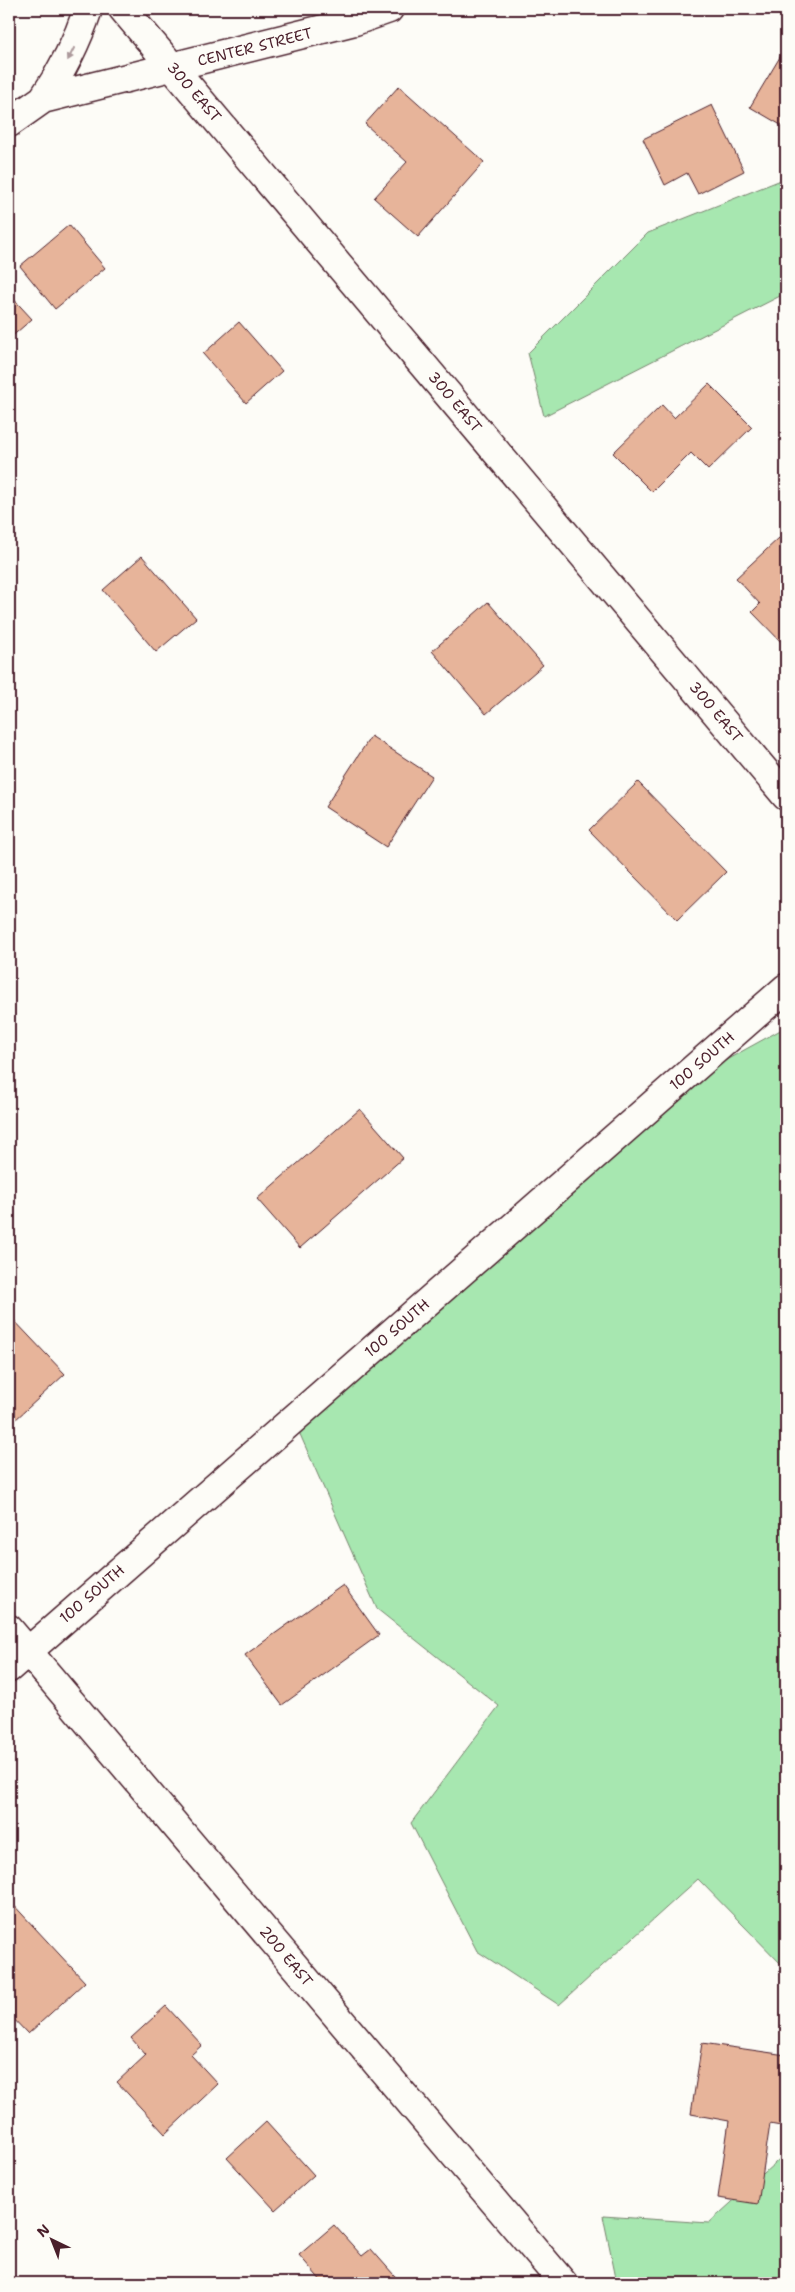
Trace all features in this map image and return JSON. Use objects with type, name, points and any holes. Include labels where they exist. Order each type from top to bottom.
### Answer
[{"type":"street","points":[[43,99],[73,50],[88,9]]},
{"type":"street","name":"300 EAST","points":[[123,9],[786,796]]},
{"type":"street","name":"CENTER STREET","points":[[9,123],[43,99],[355,21],[389,9]]},
{"type":"street","name":"100 SOUTH","points":[[18,1659],[786,988]]},
{"type":"street","name":"200 EAST","points":[[9,1629],[18,1659],[562,2283]]},
{"type":"green space","points":[[786,178],[786,293],[544,416],[528,353],[648,233]]},
{"type":"green space","points":[[786,1027],[786,1969],[698,1879],[559,2005],[477,1951],[411,1823],[499,1706],[377,1609],[299,1432],[708,1070]]},
{"type":"green space","points":[[786,2153],[786,2283],[617,2283],[603,2216],[709,2223]]},
{"type":"building","points":[[786,47],[786,128],[750,107]]},
{"type":"building","points":[[399,86],[484,162],[418,237],[374,198],[407,162],[365,124]]},
{"type":"building","points":[[712,105],[744,171],[698,194],[687,173],[665,185],[643,139]]},
{"type":"building","points":[[69,225],[105,268],[55,309],[20,266]]},
{"type":"building","points":[[9,294],[32,319],[9,339]]},
{"type":"building","points":[[239,322],[282,371],[246,403],[203,354]]},
{"type":"building","points":[[709,384],[752,427],[708,470],[691,453],[652,492],[613,453],[662,405],[674,418]]},
{"type":"building","points":[[779,538],[786,546],[786,647],[752,612],[760,604],[736,578]]},
{"type":"building","points":[[142,556],[196,618],[156,652],[103,590]]},
{"type":"building","points":[[488,602],[543,665],[486,714],[432,651]]},
{"type":"building","points":[[371,736],[432,776],[386,847],[325,807]]},
{"type":"building","points":[[638,782],[726,872],[677,920],[589,830]]},
{"type":"building","points":[[360,1109],[403,1158],[300,1248],[257,1199]]},
{"type":"building","points":[[11,1317],[65,1374],[14,1421],[9,1415],[9,1319]]},
{"type":"building","points":[[343,1585],[379,1635],[282,1705],[245,1655]]},
{"type":"building","points":[[9,1900],[85,1982],[28,2034],[9,2014]]},
{"type":"building","points":[[166,2006],[202,2045],[191,2055],[218,2084],[165,2134],[117,2082],[146,2055],[131,2038]]},
{"type":"building","points":[[702,2043],[786,2055],[786,2127],[770,2124],[758,2204],[718,2198],[729,2121],[691,2114]]},
{"type":"building","points":[[266,2122],[314,2175],[275,2210],[227,2158]]},
{"type":"building","points":[[334,2225],[362,2256],[371,2249],[401,2283],[323,2283],[299,2255]]}]
